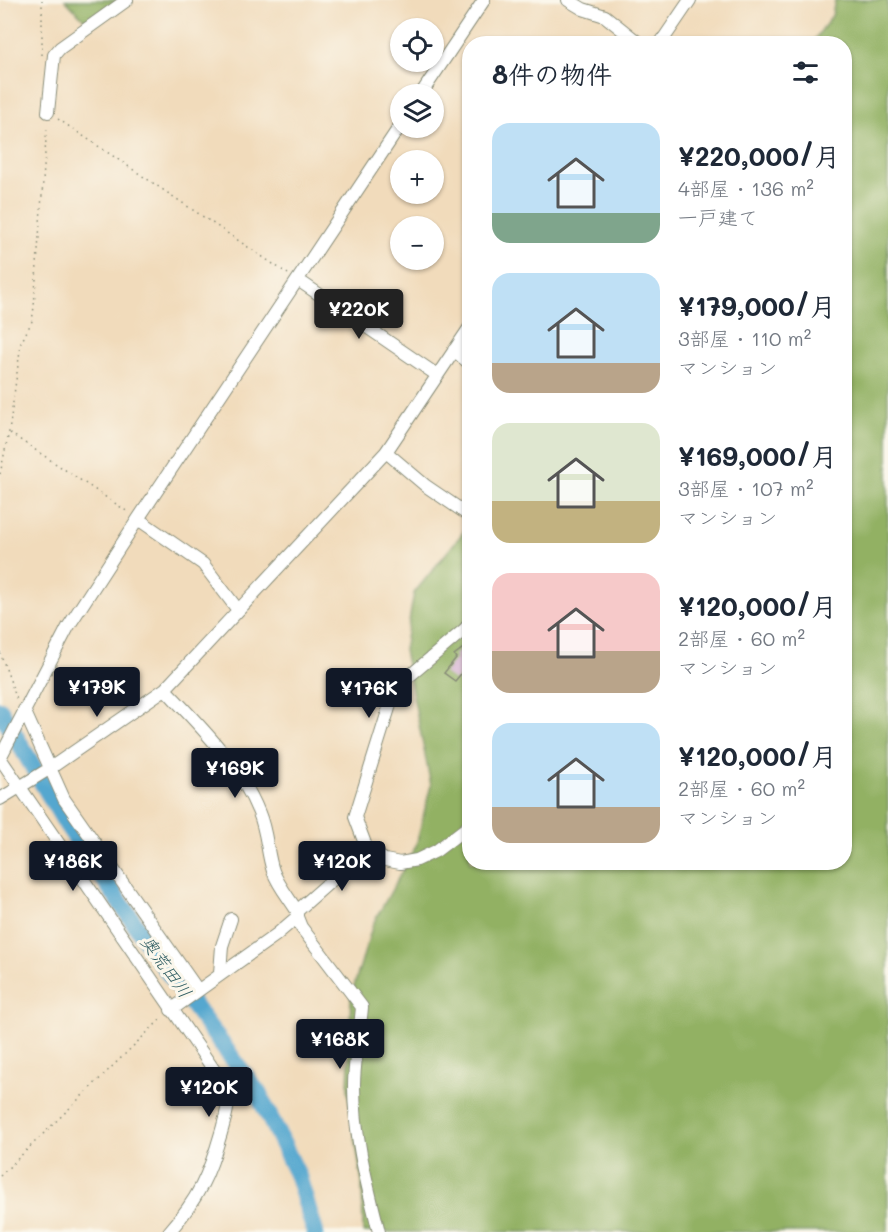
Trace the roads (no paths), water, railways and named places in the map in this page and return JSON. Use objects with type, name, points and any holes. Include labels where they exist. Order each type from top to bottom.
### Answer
[{"type":"street","points":[[48,112],[54,55],[60,48],[127,0]]},
{"type":"street","points":[[428,84],[484,0]]},
{"type":"street","points":[[568,0],[583,9],[605,16],[630,36]]},
{"type":"street","points":[[665,36],[690,0]]},
{"type":"street","points":[[168,1232],[198,1196],[211,1168],[229,1104],[229,1092],[1,757],[68,627],[392,138]]},
{"type":"street","points":[[298,280],[437,375]]},
{"type":"street","points":[[0,799],[47,770],[165,689],[386,452],[462,338]]},
{"type":"street","points":[[454,350],[462,356]]},
{"type":"street","points":[[386,452],[426,486],[462,511]]},
{"type":"street","points":[[138,519],[203,564],[238,610]]},
{"type":"street","points":[[462,632],[400,684],[394,692],[355,817],[368,849],[385,861],[400,863],[417,860],[436,851],[462,831]]},
{"type":"street","points":[[165,689],[203,729],[232,765],[259,812],[268,839],[273,872],[297,914],[301,927],[363,1007],[354,1083],[355,1108],[361,1156],[380,1232]]},
{"type":"street","points":[[22,714],[47,770],[64,799],[196,990]]},
{"type":"street","points":[[172,1008],[276,934],[368,849]]},
{"type":"street","points":[[220,973],[222,946],[231,919]]},
{"type":"waterway","name":"奥荒田川","points":[[0,710],[67,825],[163,965],[258,1093],[298,1176],[315,1232]]}]
